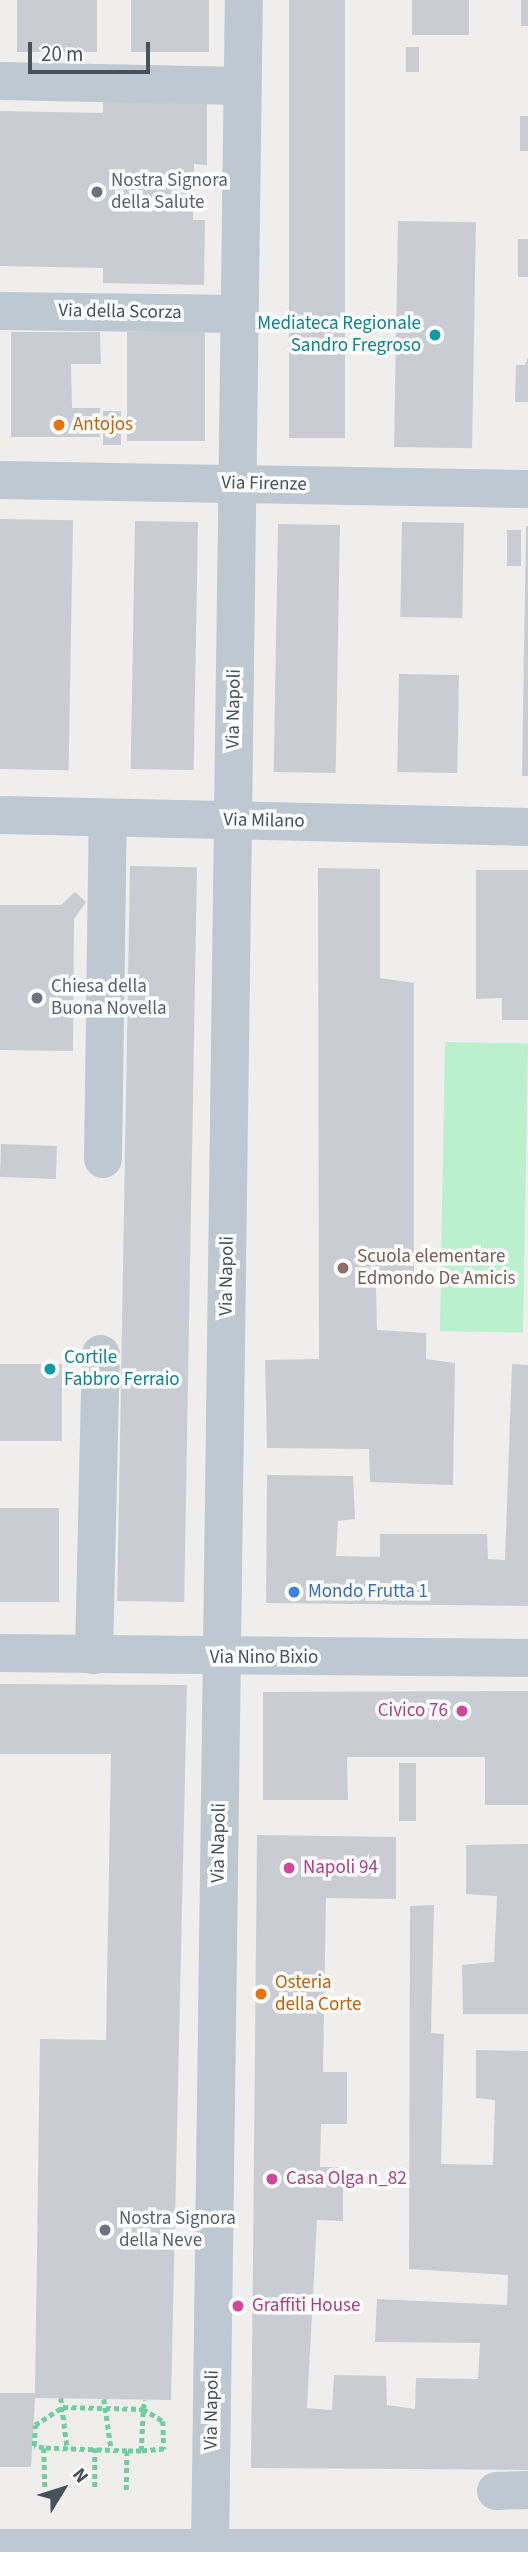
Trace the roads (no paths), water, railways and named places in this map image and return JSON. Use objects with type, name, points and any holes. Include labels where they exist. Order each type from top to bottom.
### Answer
[{"type":"street","name":"Via Napoli","points":[[209,2550],[244,0]]},
{"type":"street","points":[[0,81],[242,86]]},
{"type":"street","name":"Via della Scorza","points":[[0,311],[240,314]]},
{"type":"street","name":"Via Firenze","points":[[0,480],[528,489]]},
{"type":"street","name":"Via Milano","points":[[0,815],[528,827]]},
{"type":"street","points":[[103,1159],[108,818]]},
{"type":"street","points":[[94,1655],[101,1354]]},
{"type":"street","name":"Via Nino Bixio","points":[[0,1653],[222,1658],[528,1658]]},
{"type":"street","points":[[0,2548],[513,2548]]},
{"type":"place","name":"Nostra Signora della Salute","points":[[97,192]]},
{"type":"place","name":"Mediateca Regionale Sandro Fregroso","points":[[435,335]]},
{"type":"place","name":"Antojos","points":[[59,425]]},
{"type":"place","name":"Chiesa della Buona Novella","points":[[37,998]]},
{"type":"place","name":"Scuola elementare Edmondo De Amicis","points":[[343,1268]]},
{"type":"place","name":"Cortile Fabbro Ferraio","points":[[50,1369]]},
{"type":"place","name":"Mondo Frutta 1","points":[[294,1592]]},
{"type":"place","name":"Civico 76","points":[[462,1711]]},
{"type":"place","name":"Napoli 94","points":[[289,1868]]},
{"type":"place","name":"Osteria della Corte","points":[[261,1994]]},
{"type":"place","name":"Casa Olga n_82","points":[[272,2179]]},
{"type":"place","name":"Nostra Signora della Neve","points":[[105,2230]]},
{"type":"place","name":"Graffiti House","points":[[238,2306]]}]
